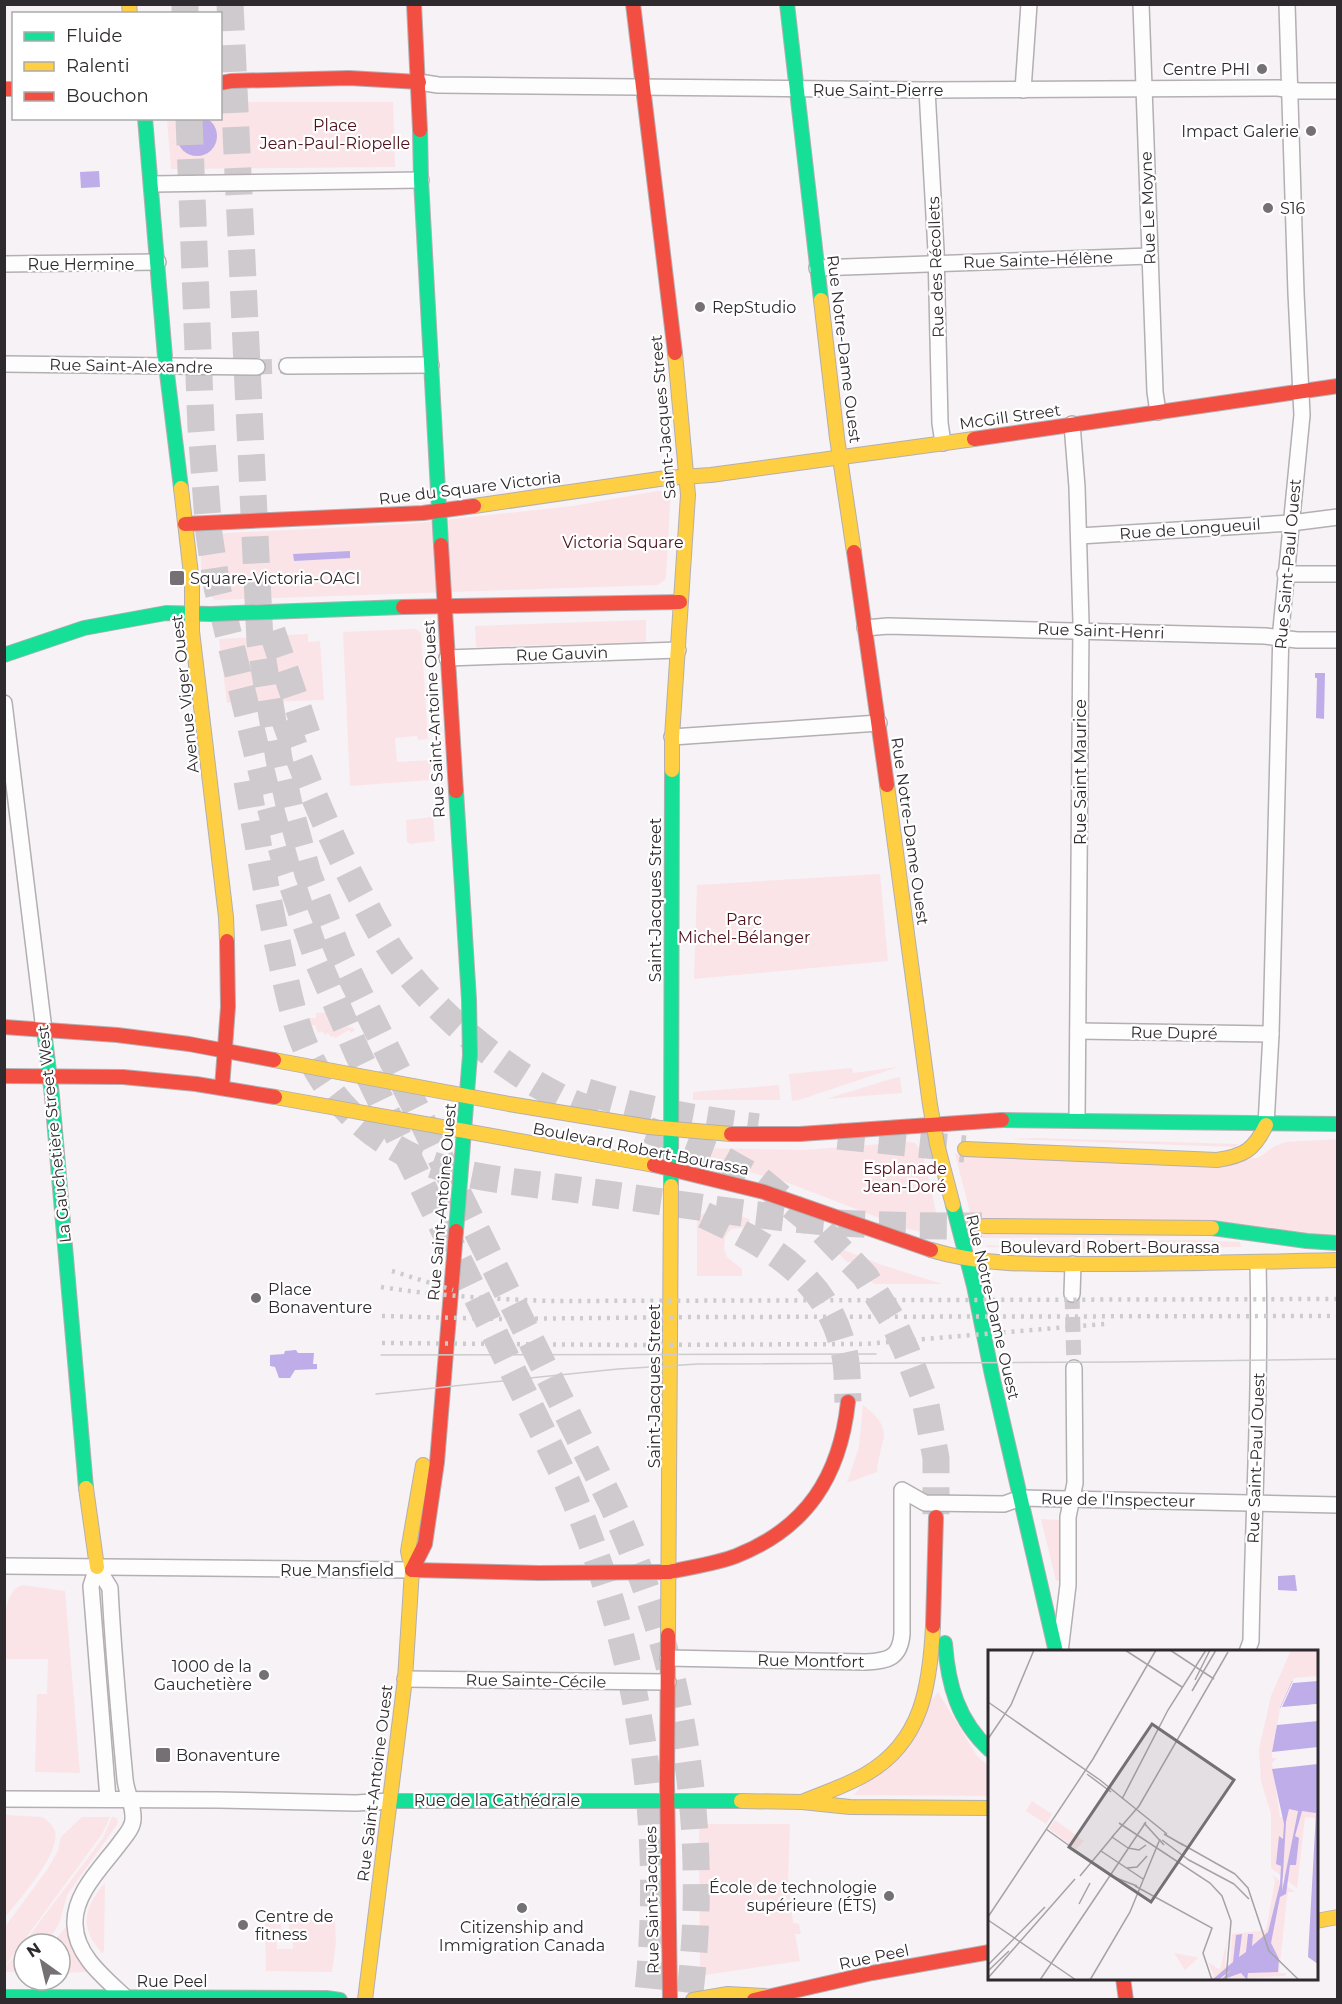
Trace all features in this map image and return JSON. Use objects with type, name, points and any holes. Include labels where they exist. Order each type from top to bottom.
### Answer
[{"type":"main road","name":"Rue Saint-Antoine Ouest","points":[[365,2000],[405,1679],[412,1570],[426,1544],[438,1462],[470,1055],[470,1021],[447,658],[421,180],[419,82],[414,4]]},
{"type":"main road","name":"Saint-Jacques Street","points":[[633,4],[663,255],[688,495],[672,737],[667,1800]]},
{"type":"main road","name":"Rue Notre-Dame Ouest","points":[[787,4],[835,416],[934,1124],[1058,1650]]},
{"type":"main road","points":[[224,81],[395,79],[419,82]]},
{"type":"main road","name":"Avenue Viger Ouest","points":[[145,120],[166,366],[192,583],[192,631],[226,917],[228,986],[226,1051],[222,1088]]},
{"type":"main road","name":"McGill Street","points":[[687,476],[842,458],[1338,386]]},
{"type":"main road","name":"Rue du Square Victoria","points":[[185,524],[378,516],[440,511],[687,476]]},
{"type":"main road","points":[[4,655],[92,626],[166,613],[211,614],[444,606],[680,602]]},
{"type":"main road","name":"Boulevard Robert-Bourassa","points":[[4,1027],[127,1036],[226,1051],[467,1096],[671,1130],[774,1134],[1006,1120],[1266,1125],[1338,1124]]},
{"type":"main road","name":"La Gauchetière Street West","points":[[44,1030],[50,1076],[84,1472],[97,1567]]},
{"type":"main road","name":"Boulevard Robert-Bourassa","points":[[4,1076],[157,1079],[222,1088],[671,1170],[765,1192],[902,1243],[967,1259],[1004,1263],[1072,1264],[1338,1260]]},
{"type":"main road","points":[[965,1149],[1212,1161],[1235,1157],[1250,1151],[1258,1142],[1266,1125]]},
{"type":"main road","points":[[984,1226],[1204,1227],[1338,1243]]},
{"type":"main road","name":"Rue Mansfield","points":[[412,1570],[539,1573],[669,1572],[743,1554],[779,1534],[802,1514],[822,1489],[836,1463],[845,1433],[848,1402]]},
{"type":"main road","points":[[936,1517],[945,1658],[952,1695],[970,1731],[988,1748]]},
{"type":"main road","points":[[802,1802],[877,1767],[897,1749],[914,1726],[929,1686],[937,1543]]},
{"type":"main road","name":"Rue de la Cathédrale","points":[[390,1801],[667,1800],[802,1802],[850,1807],[988,1808]]},
{"type":"main road","name":"Rue Saint-Jacques","points":[[667,1800],[670,2000]]},
{"type":"main road","points":[[1318,1920],[1338,1917]]},
{"type":"main road","name":"Rue Peel","points":[[693,2000],[728,1994],[760,1998],[872,1973],[988,1952]]},
{"type":"main road","points":[[1123,1980],[1126,2000]]},
{"type":"main road","name":"Rue Peel","points":[[4,1996],[326,1998],[340,2000]]},
{"type":"street","points":[[1023,90],[1029,4]]},
{"type":"street","name":"Rue Le Moyne","points":[[1142,4],[1155,392],[1158,412]]},
{"type":"street","name":"Rue Saint-Paul Ouest","points":[[1266,1125],[1271,1034],[1281,638],[1285,574],[1302,416],[1288,89],[1287,4]]},
{"type":"street","name":"Rue Saint-Pierre","points":[[419,82],[442,85],[643,88],[927,90],[1144,88],[1338,91]]},
{"type":"street","name":"Rue des Récollets","points":[[927,90],[936,263],[940,423],[943,443]]},
{"type":"street","points":[[152,184],[421,180]]},
{"type":"street","name":"Rue Sainte-Hélène","points":[[817,268],[1150,256]]},
{"type":"street","name":"Rue Hermine","points":[[4,264],[158,262]]},
{"type":"street","name":"Rue Saint-Alexandre","points":[[4,364],[257,367]]},
{"type":"street","points":[[287,366],[431,365]]},
{"type":"street","name":"Rue Saint Maurice","points":[[1072,424],[1079,536],[1081,631],[1077,1120]]},
{"type":"street","name":"Rue de Longueuil","points":[[1079,536],[1291,523],[1338,517]]},
{"type":"street","points":[[1285,574],[1338,574]]},
{"type":"street","name":"Rue Saint-Henri","points":[[865,628],[888,626],[1338,640]]},
{"type":"street","name":"Rue Gauvin","points":[[447,658],[678,650]]},
{"type":"street","name":"La Gauchetière Street West","points":[[4,703],[44,1030]]},
{"type":"street","points":[[672,737],[879,723]]},
{"type":"street","name":"Rue Dupré","points":[[1078,1031],[1271,1034]]},
{"type":"street","name":"Rue Saint-Paul Ouest","points":[[1248,1650],[1251,1641],[1259,1367],[1258,1263]]},
{"type":"street","points":[[1072,1264],[1072,1294]]},
{"type":"street","points":[[1058,1650],[1068,1585],[1067,1523],[1075,1483],[1074,1368]]},
{"type":"street","name":"Rue de l'Inspecteur","points":[[902,1490],[925,1503],[1004,1504],[1021,1498],[1338,1505]]},
{"type":"street","name":"Rue Montfort","points":[[668,1658],[866,1662],[882,1661],[895,1655],[900,1648],[902,1638],[902,1490]]},
{"type":"street","name":"Rue Mansfield","points":[[4,1566],[412,1570]]},
{"type":"street","name":"La Gauchetière Street West","points":[[97,1567],[91,1586],[108,1799]]},
{"type":"street","name":"La Gauchetière Street West","points":[[97,1567],[110,1587],[125,1783],[133,1820],[131,1827],[83,1893],[77,1906],[75,1922],[77,1936],[85,1954],[103,1976],[126,1998]]},
{"type":"street","name":"Rue Sainte-Cécile","points":[[405,1679],[668,1683]]},
{"type":"street","name":"Rue de la Cathédrale","points":[[4,1799],[356,1803],[390,1801]]},
{"type":"green space","name":"Place Jean-Paul-Riopelle","points":[[222,102],[393,102],[395,167],[171,169],[167,120],[222,120]]},
{"type":"green space","name":"Victoria Square","points":[[657,491],[671,491],[666,575],[665,580],[658,585],[215,600],[206,588],[202,574],[200,543],[202,537],[207,534],[408,524],[573,506]]},
{"type":"green space","points":[[646,620],[646,642],[476,647],[475,626]]},
{"type":"green space","points":[[416,629],[421,633],[428,739],[418,740],[417,736],[395,738],[397,762],[430,760],[431,780],[350,786],[343,632]]},
{"type":"green space","points":[[308,634],[308,642],[320,641],[324,700],[227,703],[219,639]]},
{"type":"green space","points":[[433,817],[435,841],[410,844],[407,842],[406,820]]},
{"type":"green space","name":"Parc Michel-Bélanger","points":[[880,874],[888,961],[694,979],[697,885]]},
{"type":"green space","points":[[344,1011],[345,1013],[331,1022],[336,1031],[348,1026],[355,1030],[351,1033],[349,1030],[335,1038],[328,1033],[325,1035],[322,1031],[318,1033],[315,1025],[312,1026],[308,1018],[316,1018],[316,1013]]},
{"type":"green space","points":[[898,1067],[792,1101],[789,1074],[852,1068],[853,1073]]},
{"type":"green space","points":[[900,1077],[902,1093],[826,1099],[894,1078]]},
{"type":"green space","points":[[779,1085],[780,1100],[693,1100],[693,1092]]},
{"type":"green space","points":[[1011,1139],[1238,1144],[1235,1147]]},
{"type":"green space","name":"Esplanade Jean-Doré","points":[[1337,1139],[1337,1235],[983,1238],[977,1240],[955,1154],[1258,1158],[1275,1146],[1286,1142]]},
{"type":"green space","points":[[915,1143],[922,1152],[939,1224],[937,1231],[932,1234],[908,1229],[783,1181],[692,1157],[694,1148],[804,1150]]},
{"type":"green space","points":[[722,1211],[750,1219],[748,1227],[731,1229],[725,1237],[724,1249],[727,1257],[742,1269],[742,1276],[697,1276],[698,1215],[708,1212],[721,1214]]},
{"type":"green space","points":[[1040,1241],[1240,1242],[1241,1247],[1072,1249],[988,1247],[985,1245],[1040,1248]]},
{"type":"green space","points":[[826,1243],[882,1265],[942,1284],[875,1284],[868,1278],[866,1262],[847,1262],[837,1252],[824,1250]]},
{"type":"green space","points":[[863,1405],[880,1422],[884,1435],[883,1443],[877,1472],[847,1483],[859,1447]]},
{"type":"green space","points":[[1041,1519],[1059,1520],[1061,1580],[1056,1581]]},
{"type":"green space","points":[[22,1585],[65,1591],[80,1773],[35,1772],[37,1694],[47,1694],[48,1659],[5,1659],[4,1629],[7,1606],[15,1589]]},
{"type":"green space","points":[[938,1692],[977,1756],[988,1766],[988,1796],[854,1795]]},
{"type":"green space","points":[[5,1815],[42,1817],[54,1829],[55,1841],[45,1864],[5,1918]]},
{"type":"green space","points":[[82,1817],[110,1817],[102,1834],[30,1932],[12,1932],[12,1956],[5,1966],[5,1927],[47,1870],[58,1851],[61,1837]]},
{"type":"green space","points":[[112,1817],[117,1818],[118,1823],[67,1895],[59,1924],[54,1932],[32,1932],[103,1838]]},
{"type":"green space","points":[[705,1824],[790,1824],[788,1883],[793,1923],[799,1924],[801,1934],[795,1934],[800,1961],[705,1975],[700,1971],[699,1830]]},
{"type":"green space","points":[[105,1883],[103,1954],[90,1935],[87,1918],[92,1901]]},
{"type":"green space","points":[[335,1920],[336,1943],[332,1972],[266,1971],[265,1922],[281,1923],[281,1930],[276,1931],[277,1949],[293,1949],[293,1930],[289,1930],[289,1922]]},
{"type":"green space","points":[[72,1949],[87,1972],[72,1973]]},
{"type":"green space","points":[[12,1959],[12,1972],[5,1972],[5,1968]]},
{"type":"shaded area","points":[[185,120],[209,120],[216,128],[216,144],[205,155],[189,155],[178,144],[178,128]]},
{"type":"shaded area","points":[[99,171],[100,187],[81,188],[80,172]]},
{"type":"shaded area","points":[[350,551],[350,558],[294,561],[293,554]]},
{"type":"shaded area","points":[[1315,673],[1325,673],[1324,719],[1316,718],[1317,678],[1315,678]]},
{"type":"shaded area","points":[[296,1350],[298,1353],[314,1353],[313,1364],[317,1364],[317,1369],[295,1370],[290,1378],[279,1378],[275,1367],[270,1366],[270,1355]]},
{"type":"shaded area","points":[[1295,1575],[1297,1591],[1278,1590],[1278,1576]]},
{"type":"tunnel","points":[[185,4],[185,12]]},
{"type":"tunnel","points":[[230,4],[260,642],[279,759],[290,809],[308,874],[339,953],[611,1502],[636,1561],[657,1622],[673,1683],[685,1746],[693,1809],[696,1872],[695,1936],[689,2000]]},
{"type":"tunnel","points":[[189,120],[201,428],[209,534],[217,587],[269,803],[288,872],[319,964],[357,1052],[567,1482],[592,1544],[612,1606],[629,1670],[642,1735],[650,1801],[653,1934],[647,2000]]},
{"type":"tunnel","points":[[257,367],[287,366]]},
{"type":"tunnel","points":[[272,631],[309,740]]},
{"type":"tunnel","points":[[285,721],[302,767],[341,856],[383,937],[413,979],[430,999],[470,1037],[513,1070],[564,1099],[609,1116]]},
{"type":"tunnel","points":[[247,781],[275,933],[292,1005],[308,1053],[325,1083],[344,1107],[367,1129],[394,1147],[422,1161],[460,1173],[706,1208],[846,1223],[982,1226]]},
{"type":"tunnel","points":[[587,1092],[672,1113],[758,1127]]},
{"type":"tunnel","points":[[648,1130],[719,1157],[760,1180],[823,1232],[865,1276],[892,1319],[925,1400],[936,1458],[936,1517]]},
{"type":"tunnel","points":[[838,1136],[965,1149]]},
{"type":"tunnel","points":[[704,1215],[772,1251],[792,1266],[824,1302],[836,1325],[844,1351],[848,1402]]},
{"type":"tunnel","points":[[1072,1294],[1074,1368]]},
{"type":"tram line","points":[[381,1355],[876,1354]]},
{"type":"tram line","points":[[376,1394],[618,1369],[698,1364],[1338,1359]]},
{"type":"railway","points":[[392,1271],[453,1290]]},
{"type":"railway","points":[[381,1287],[466,1297],[551,1301],[1338,1299]]},
{"type":"railway","points":[[382,1316],[499,1319],[1338,1316]]},
{"type":"railway","points":[[382,1343],[864,1344],[1105,1324]]},
{"type":"traffic: fast","points":[[787,4],[821,300]]},
{"type":"traffic: fast","points":[[145,120],[165,357],[181,488]]},
{"type":"traffic: fast","points":[[420,130],[441,545]]},
{"type":"traffic: fast","points":[[4,655],[84,628],[166,613],[211,614],[403,607]]},
{"type":"traffic: fast","points":[[671,1186],[672,770]]},
{"type":"traffic: fast","points":[[456,791],[469,1000],[470,1055],[456,1231]]},
{"type":"traffic: fast","points":[[44,1030],[52,1096],[86,1488]]},
{"type":"traffic: fast","points":[[1002,1120],[1338,1124]]},
{"type":"traffic: fast","points":[[953,1205],[974,1286],[992,1375],[1056,1650]]},
{"type":"traffic: fast","points":[[1212,1228],[1338,1243]]},
{"type":"traffic: fast","points":[[945,1643],[952,1688],[962,1714],[988,1748]]},
{"type":"traffic: fast","points":[[390,1801],[741,1801]]},
{"type":"traffic: fast","points":[[4,1997],[326,1998],[340,2000]]},
{"type":"traffic: slow","points":[[129,4],[130,12]]},
{"type":"traffic: slow","points":[[821,300],[837,438],[854,552]]},
{"type":"traffic: slow","points":[[672,770],[672,737],[688,495],[675,353]]},
{"type":"traffic: slow","points":[[474,506],[666,478],[711,475],[974,439]]},
{"type":"traffic: slow","points":[[181,488],[192,583],[192,631],[227,941]]},
{"type":"traffic: slow","points":[[887,785],[930,1105],[937,1144],[953,1205]]},
{"type":"traffic: slow","points":[[274,1060],[509,1104],[649,1127],[731,1134]]},
{"type":"traffic: slow","points":[[275,1097],[654,1165]]},
{"type":"traffic: slow","points":[[965,1149],[1217,1160],[1241,1154],[1247,1150],[1257,1140],[1266,1125]]},
{"type":"traffic: slow","points":[[668,1635],[671,1186]]},
{"type":"traffic: slow","points":[[984,1226],[1212,1228]]},
{"type":"traffic: slow","points":[[931,1250],[995,1262],[1038,1264],[1338,1260]]},
{"type":"traffic: slow","points":[[365,2000],[405,1679],[412,1570],[408,1551],[423,1465]]},
{"type":"traffic: slow","points":[[86,1488],[97,1567]]},
{"type":"traffic: slow","points":[[802,1802],[866,1774],[885,1761],[900,1746],[911,1729],[925,1691],[933,1626]]},
{"type":"traffic: slow","points":[[741,1801],[802,1802],[850,1807],[988,1808]]},
{"type":"traffic: slow","points":[[1318,1921],[1338,1917]]},
{"type":"traffic: slow","points":[[693,2000],[728,1994],[765,1996]]},
{"type":"traffic: jam","points":[[414,4],[420,130]]},
{"type":"traffic: jam","points":[[633,4],[675,353]]},
{"type":"traffic: jam","points":[[222,83],[349,78],[419,82]]},
{"type":"traffic: jam","points":[[4,89],[12,89]]},
{"type":"traffic: jam","points":[[974,439],[1338,386]]},
{"type":"traffic: jam","points":[[185,524],[423,513],[474,506]]},
{"type":"traffic: jam","points":[[441,545],[456,791]]},
{"type":"traffic: jam","points":[[854,552],[887,785]]},
{"type":"traffic: jam","points":[[403,607],[680,602]]},
{"type":"traffic: jam","points":[[222,1088],[228,1007],[227,941]]},
{"type":"traffic: jam","points":[[4,1027],[117,1035],[189,1044],[274,1060]]},
{"type":"traffic: jam","points":[[4,1076],[123,1077],[196,1084],[275,1097]]},
{"type":"traffic: jam","points":[[731,1134],[800,1134],[1002,1120]]},
{"type":"traffic: jam","points":[[654,1165],[764,1192],[931,1250]]},
{"type":"traffic: jam","points":[[412,1570],[425,1544],[437,1462],[456,1231]]},
{"type":"traffic: jam","points":[[669,1572],[736,1556],[782,1531],[801,1514],[816,1496],[828,1476],[844,1429],[848,1402]]},
{"type":"traffic: jam","points":[[933,1626],[936,1517]]},
{"type":"traffic: jam","points":[[412,1570],[539,1573],[669,1572]]},
{"type":"traffic: jam","points":[[668,1635],[670,2000]]},
{"type":"traffic: jam","points":[[754,2000],[872,1973],[988,1952]]},
{"type":"traffic: jam","points":[[1123,1980],[1126,2000]]},
{"type":"place","name":"Centre PHI","points":[[1262,69]]},
{"type":"place","name":"Impact Galerie","points":[[1311,131]]},
{"type":"place","name":"S16","points":[[1268,208]]},
{"type":"place","name":"RepStudio","points":[[700,307]]},
{"type":"place","name":"Square-Victoria-OACI","points":[[177,578]]},
{"type":"place","name":"Place Bonaventure","points":[[256,1298]]},
{"type":"place","name":"1000 de la Gauchetière","points":[[264,1675]]},
{"type":"place","name":"Bonaventure","points":[[163,1755]]},
{"type":"place","name":"École de technologie supérieure (ÉTS)","points":[[889,1896]]},
{"type":"place","name":"Citizenship and Immigration Canada","points":[[522,1908]]},
{"type":"place","name":"Centre de fitness","points":[[243,1925]]}]
